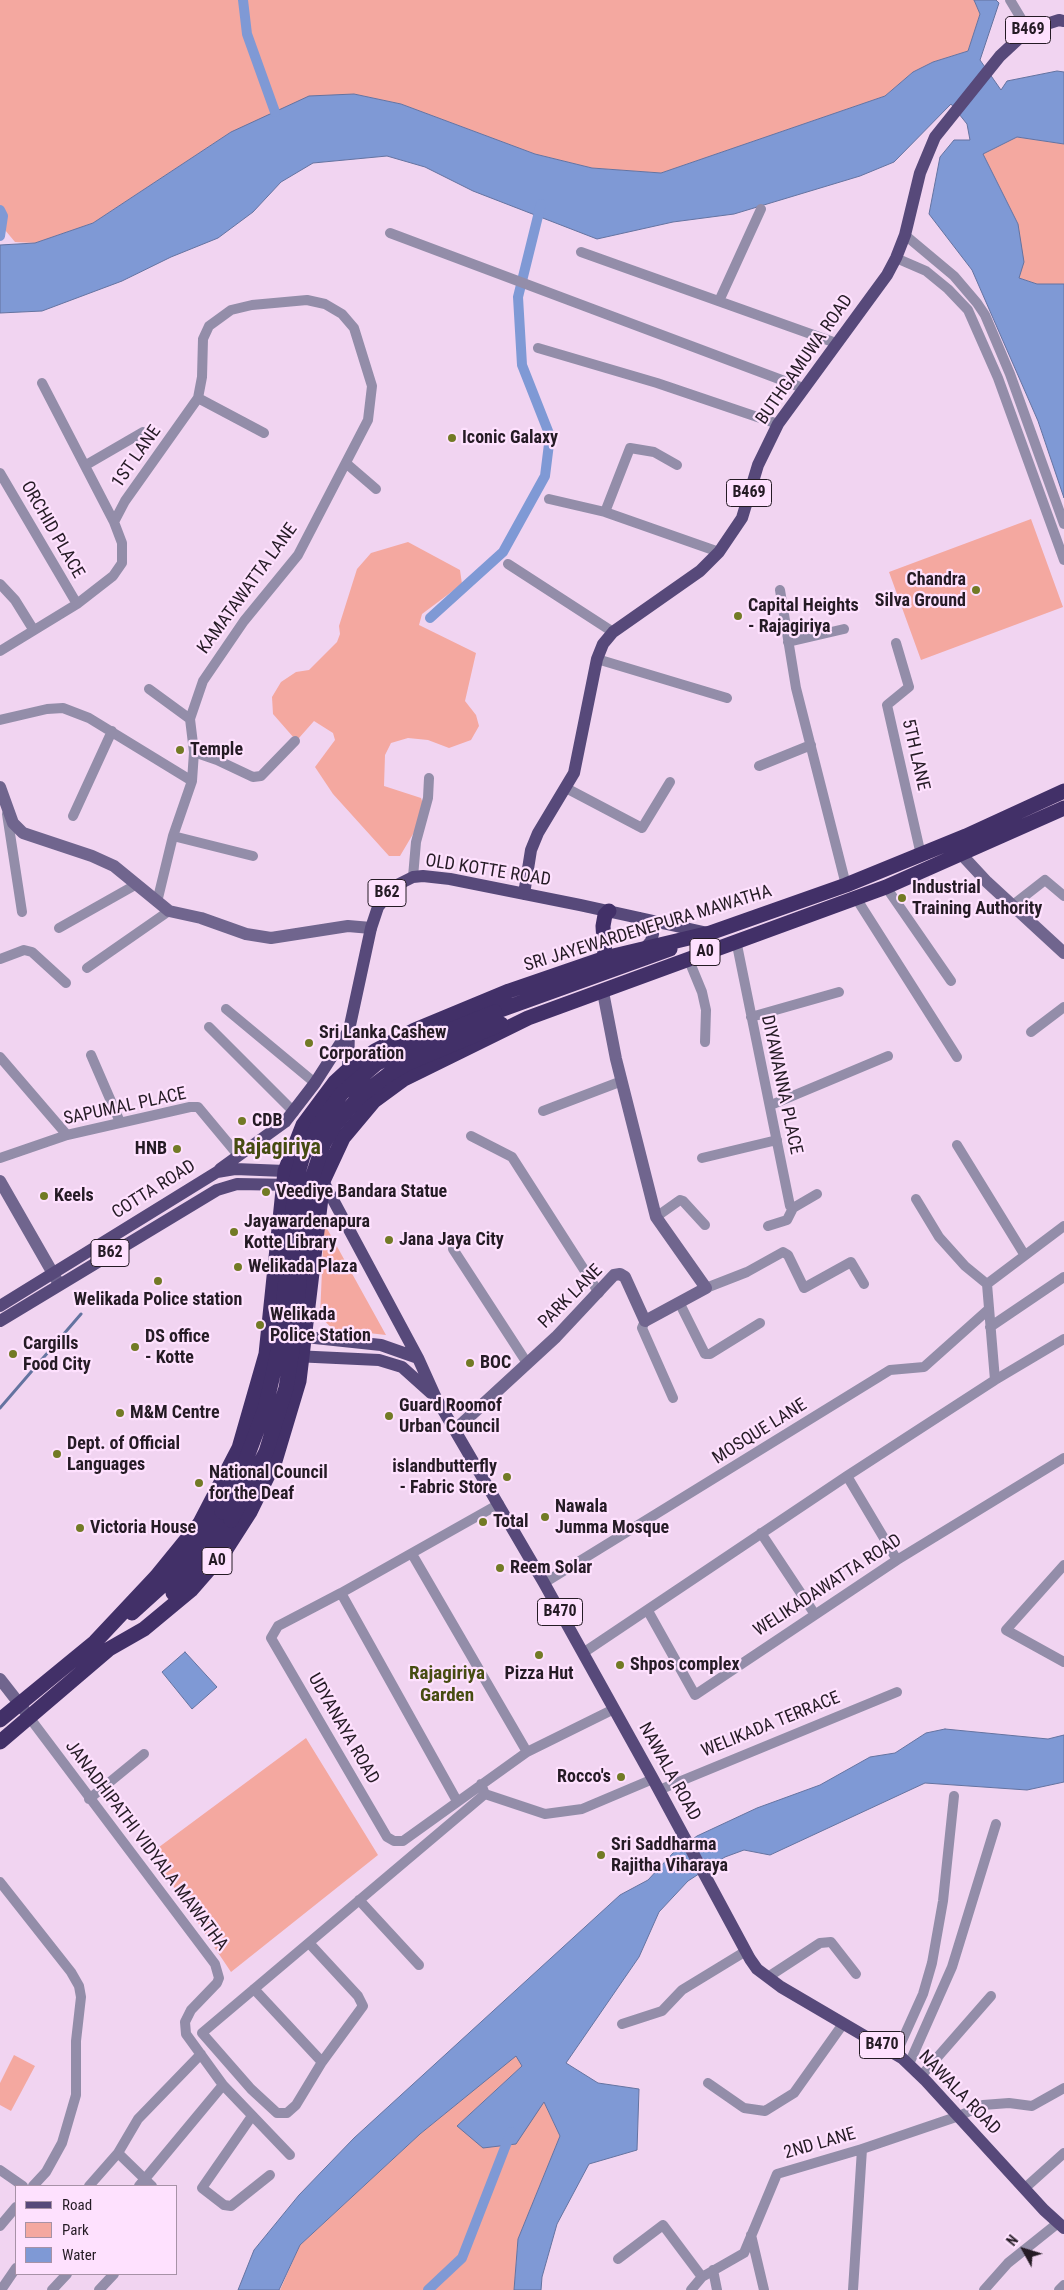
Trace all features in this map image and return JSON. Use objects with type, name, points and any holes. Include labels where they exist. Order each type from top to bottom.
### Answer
[{"type":"highway","name":"SRI JAYEWARDENEPURA MAWATHA","points":[[0,1720],[95,1642],[156,1577],[200,1523],[239,1448],[266,1354],[283,1178],[304,1125],[335,1082],[348,1070],[376,1051],[415,1030],[509,991],[605,958],[710,933],[846,885],[921,855],[1064,791]]},
{"type":"highway","name":"SRI JAYEWARDENEPURA MAWATHA","points":[[0,1742],[109,1650],[144,1629],[204,1576],[225,1551],[250,1512],[275,1461],[299,1381],[323,1182],[343,1138],[374,1101],[404,1079],[528,1018],[603,992],[736,940],[886,887],[1064,808]]},
{"type":"highway","points":[[605,958],[603,926],[605,915],[609,911]]},
{"type":"highway","points":[[95,1642],[151,1598],[185,1564],[216,1523],[244,1465],[265,1409],[279,1346],[296,1180],[314,1133],[342,1093],[376,1064],[408,1047],[542,994],[654,956],[710,933]]},
{"type":"highway","points":[[109,1650],[175,1592],[205,1560],[232,1520],[259,1468],[274,1430],[288,1374],[309,1187],[324,1143],[346,1111],[369,1088],[408,1063],[636,970],[736,940]]},
{"type":"highway","points":[[239,1448],[263,1406],[274,1405],[279,1412],[275,1461]]},
{"type":"main road","name":"BUTHGAMUWA ROAD","points":[[524,894],[531,850],[538,833],[574,773],[583,736],[597,659],[603,644],[613,632],[700,571],[719,552],[742,518],[758,465],[778,424],[887,276],[906,235],[920,173],[935,137],[953,112],[1000,56],[1028,30],[1058,20],[1064,21]]},
{"type":"main road","name":"OLD KOTTE ROAD","points":[[348,1070],[349,1030],[371,928],[383,898],[395,886],[413,877],[434,877],[710,933]]},
{"type":"main road","points":[[640,918],[653,934],[651,941],[646,947]]},
{"type":"main road","name":"OLD KOTTE ROAD","points":[[216,1173],[285,1122],[315,1084],[349,1030]]},
{"type":"main road","points":[[285,1122],[335,1082]]},
{"type":"main road","name":"COTTA ROAD","points":[[0,1321],[56,1279],[216,1173],[235,1168],[283,1178]]},
{"type":"main road","points":[[216,1173],[222,1189]]},
{"type":"main road","points":[[283,1178],[323,1182]]},
{"type":"main road","name":"COTTA ROAD","points":[[0,1306],[56,1279],[222,1189],[237,1184],[254,1184],[283,1178]]},
{"type":"main road","name":"NAWALA ROAD","points":[[323,1182],[418,1358],[436,1398],[456,1429],[544,1583],[757,1969],[843,2024],[896,2054],[909,2064],[1061,2225]]},
{"type":"main road","points":[[269,1334],[305,1336],[380,1345],[418,1358]]},
{"type":"main road","name":"NAWALA ROAD","points":[[266,1354],[379,1360],[402,1367],[436,1398]]},
{"type":"street","points":[[1010,0],[1028,30]]},
{"type":"street","points":[[719,301],[761,209]]},
{"type":"street","points":[[390,233],[803,388]]},
{"type":"street","points":[[906,235],[954,276],[977,302],[1010,374],[1064,524]]},
{"type":"street","points":[[581,252],[836,343]]},
{"type":"street","points":[[896,258],[926,272],[948,289],[968,310],[998,378],[1064,560]]},
{"type":"street","name":"1ST LANE","points":[[114,522],[125,502],[198,398],[202,377],[204,339],[209,326],[232,310],[252,305],[307,300]]},
{"type":"street","name":"KAMATAWATTA LANE","points":[[158,902],[173,836],[192,781],[194,752],[190,719],[203,681],[244,621],[298,555],[347,464],[368,420],[372,386],[354,328],[342,314],[325,304],[307,300]]},
{"type":"street","points":[[538,348],[657,383],[778,424]]},
{"type":"street","points":[[0,651],[77,604],[113,576],[122,563],[122,543],[114,522],[42,383]]},
{"type":"street","points":[[198,398],[264,433]]},
{"type":"street","points":[[86,465],[143,432]]},
{"type":"street","points":[[1020,438],[1032,434]]},
{"type":"street","points":[[605,512],[630,448],[654,452],[677,465]]},
{"type":"street","points":[[347,464],[376,489]]},
{"type":"street","name":"ORCHID PLACE","points":[[0,472],[77,604]]},
{"type":"street","points":[[549,499],[605,512],[719,552]]},
{"type":"street","points":[[508,564],[613,632]]},
{"type":"street","points":[[0,584],[15,600],[33,630]]},
{"type":"street","points":[[780,590],[796,688],[846,885]]},
{"type":"street","points":[[788,642],[844,629]]},
{"type":"street","name":"5TH LANE","points":[[896,643],[909,687],[887,705],[921,855]]},
{"type":"street","points":[[597,659],[727,698]]},
{"type":"street","points":[[149,689],[190,719]]},
{"type":"street","points":[[0,720],[47,708],[62,708],[88,718],[112,731],[192,781]]},
{"type":"street","points":[[73,816],[112,731]]},
{"type":"street","points":[[194,752],[217,760],[252,778],[261,776],[295,741]]},
{"type":"street","points":[[759,766],[812,745]]},
{"type":"street","points":[[413,877],[416,842],[428,798],[429,778]]},
{"type":"street","points":[[566,788],[642,828],[670,782]]},
{"type":"street","points":[[0,786],[13,823],[24,833],[92,856],[114,866],[168,911],[201,918],[246,934],[271,938],[341,926],[371,928]]},
{"type":"street","points":[[5,802],[22,912]]},
{"type":"street","points":[[173,836],[253,856]]},
{"type":"street","points":[[961,854],[1064,953]]},
{"type":"street","points":[[1013,905],[1045,880],[1064,896]]},
{"type":"street","points":[[60,928],[137,884]]},
{"type":"street","points":[[886,887],[951,981]]},
{"type":"street","points":[[856,898],[957,1057]]},
{"type":"street","points":[[87,968],[168,911]]},
{"type":"street","name":"DIYAWANNA PLACE","points":[[736,940],[750,1017],[771,1105],[790,1206],[794,1208]]},
{"type":"street","points":[[0,959],[24,950],[32,952],[66,983]]},
{"type":"street","points":[[688,958],[702,992],[706,1010],[705,1042]]},
{"type":"street","points":[[603,992],[622,1081],[656,1217],[706,1288]]},
{"type":"street","points":[[750,1017],[839,992]]},
{"type":"street","points":[[1031,1032],[1064,1007]]},
{"type":"street","points":[[226,1008],[315,1084]]},
{"type":"street","points":[[209,1028],[294,1112]]},
{"type":"street","points":[[91,1055],[120,1122]]},
{"type":"street","points":[[771,1105],[888,1056]]},
{"type":"street","points":[[0,1058],[67,1136]]},
{"type":"street","points":[[348,1070],[374,1101]]},
{"type":"street","points":[[543,1111],[622,1081]]},
{"type":"street","name":"SAPUMAL PLACE","points":[[0,1158],[67,1136],[190,1106],[198,1107],[238,1155]]},
{"type":"street","points":[[471,1136],[512,1158],[599,1292]]},
{"type":"street","points":[[702,1158],[777,1140]]},
{"type":"street","points":[[957,1146],[1024,1254]]},
{"type":"street","points":[[0,1181],[56,1279]]},
{"type":"street","points":[[768,1226],[786,1220],[794,1208],[817,1194]]},
{"type":"street","points":[[916,1199],[939,1237],[965,1266],[987,1284],[995,1380]]},
{"type":"street","points":[[656,1217],[680,1200],[705,1225]]},
{"type":"street","points":[[987,1284],[1024,1254],[1064,1226]]},
{"type":"street","points":[[452,1250],[527,1363]]},
{"type":"street","points":[[672,1398],[642,1328],[645,1321],[680,1304],[706,1288],[747,1272],[783,1252],[788,1255],[804,1288],[851,1262],[864,1284]]},
{"type":"street","name":"PARK LANE","points":[[456,1429],[556,1337],[614,1275],[620,1274],[625,1278],[645,1321]]},
{"type":"street","points":[[990,1327],[1064,1277]]},
{"type":"street","points":[[680,1304],[705,1354],[710,1354],[760,1323]]},
{"type":"street","name":"MOSQUE LANE","points":[[544,1583],[890,1370],[924,1367],[989,1309]]},
{"type":"street","points":[[583,1653],[848,1476],[995,1380],[1064,1338]]},
{"type":"street","name":"WELIKADAWATTA ROAD","points":[[648,1611],[695,1695],[814,1613],[1064,1458]]},
{"type":"street","points":[[848,1476],[897,1560]]},
{"type":"street","name":"UDYANAYA ROAD","points":[[499,1504],[412,1554],[278,1626],[271,1638],[387,1837],[394,1841],[403,1841],[457,1801],[483,1789],[527,1752],[614,1709]]},
{"type":"street","points":[[761,1533],[814,1613]]},
{"type":"street","points":[[412,1554],[527,1752]]},
{"type":"street","points":[[1064,1565],[1006,1630],[1064,1662]]},
{"type":"street","points":[[341,1593],[457,1801]]},
{"type":"street","points":[[0,1679],[29,1717]]},
{"type":"street","name":"WELIKADA TERRACE","points":[[483,1789],[545,1814],[582,1809],[656,1784],[897,1692]]},
{"type":"street","name":"JANADHIPATHI VIDYALA MAWATHA","points":[[29,1717],[215,1964],[219,1978],[217,1983],[191,2010],[185,2022],[186,2034],[223,2085],[290,2155]]},
{"type":"street","points":[[89,1799],[144,1754]]},
{"type":"street","points":[[309,1943],[358,1996],[363,2006],[322,2062],[296,2105],[287,2113],[278,2112],[250,2089],[202,2033],[359,1900],[483,1789]]},
{"type":"street","points":[[896,2054],[923,1994],[932,1963],[943,1901],[954,1796]]},
{"type":"street","points":[[909,2064],[952,1967],[996,1824]]},
{"type":"street","points":[[0,1882],[70,1972],[79,1986],[81,1997],[76,2041],[76,2095],[62,2143],[46,2172],[34,2185]]},
{"type":"street","points":[[359,1900],[419,1965]]},
{"type":"street","points":[[768,1977],[820,1943],[831,1942],[856,1974]]},
{"type":"street","points":[[622,2024],[662,2011],[682,1990],[746,1951]]},
{"type":"street","points":[[254,1989],[322,2062]]},
{"type":"street","points":[[921,2076],[991,1996]]},
{"type":"street","points":[[708,2084],[744,2108],[765,2111],[794,2093],[843,2024]]},
{"type":"street","points":[[90,2185],[118,2153],[138,2119],[200,2054]]},
{"type":"street","points":[[118,2153],[146,2184],[223,2085]]},
{"type":"street","name":"2ND LANE","points":[[691,2290],[702,2276],[744,2253],[777,2174],[862,2149],[983,2106],[1009,2103],[1032,2106],[1064,2088]]},
{"type":"street","points":[[252,2116],[202,2188],[224,2205],[231,2206],[270,2175]]},
{"type":"street","points":[[853,2290],[862,2149]]},
{"type":"street","points":[[1025,2188],[1064,2153]]},
{"type":"street","points":[[0,2170],[22,2185]]},
{"type":"street","points":[[0,2226],[15,2208]]},
{"type":"street","points":[[618,2259],[663,2225],[702,2276]]},
{"type":"street","points":[[984,2290],[1008,2263],[1061,2225]]},
{"type":"street","points":[[751,2236],[764,2290]]},
{"type":"street","points":[[1,2290],[15,2269]]},
{"type":"street","points":[[713,2270],[717,2290]]},
{"type":"street","points":[[52,2290],[66,2275]]},
{"type":"street","points":[[100,2290],[113,2275]]},
{"type":"street","points":[[1059,2290],[1064,2285]]},
{"type":"green space","points":[[0,0],[974,0],[980,14],[968,51],[933,62],[913,72],[885,96],[661,173],[592,168],[535,154],[401,104],[354,94],[231,132],[93,223],[35,243],[15,242],[0,224]]},
{"type":"green space","points":[[1017,137],[1064,144],[1064,284],[1037,284],[1019,278],[1018,224],[983,154]]},
{"type":"green space","name":"Chandra Silva Ground","points":[[1031,519],[1063,607],[921,660],[889,572]]},
{"type":"green space","points":[[408,542],[460,570],[462,584],[422,614],[419,625],[476,653],[465,701],[476,715],[479,726],[471,740],[449,748],[428,740],[408,738],[391,743],[385,755],[384,786],[421,798],[426,812],[400,856],[389,856],[333,794],[315,767],[335,740],[333,733],[314,721],[299,738],[294,738],[273,714],[272,697],[281,682],[296,672],[309,670],[337,642],[340,634],[339,626],[357,569],[371,553]]},
{"type":"green space","points":[[324,1223],[386,1335],[333,1329],[320,1317]]},
{"type":"green space","points":[[306,1738],[378,1855],[231,1972],[151,1853]]},
{"type":"green space","points":[[14,2055],[35,2066],[11,2111],[0,2105],[0,2083]]},
{"type":"green space","points":[[516,2055],[522,2066],[457,2126],[544,2102],[560,2136],[518,2239],[514,2290],[280,2290],[300,2245],[420,2134]]},
{"type":"water","points":[[974,0],[996,0],[999,3],[980,60],[1001,90],[1007,81],[1057,71],[1064,72],[1064,144],[1017,137],[983,154],[1018,224],[1024,262],[1019,278],[1037,284],[1064,284],[1064,498],[1038,421],[972,270],[929,214],[940,157],[954,140],[970,140],[967,124],[951,104],[894,162],[860,176],[734,214],[673,222],[597,239],[473,191],[425,167],[387,156],[313,163],[281,182],[253,212],[218,238],[171,257],[122,281],[42,311],[0,313],[0,245],[35,243],[93,223],[231,132],[309,96],[354,94],[401,104],[535,154],[592,168],[661,173],[885,96],[913,72],[933,62],[968,51],[980,14]]},
{"type":"water","points":[[185,1652],[217,1687],[192,1709],[162,1672]]},
{"type":"water","points":[[945,1729],[1048,1739],[1064,1735],[1064,1782],[1027,1790],[925,1783],[770,1855],[744,1850],[725,1857],[688,1881],[659,1912],[639,1957],[566,2063],[598,2083],[639,2089],[637,2150],[589,2164],[557,2224],[542,2277],[541,2290],[514,2290],[518,2239],[560,2136],[544,2102],[516,2144],[483,2148],[457,2126],[522,2066],[516,2056],[420,2134],[300,2245],[279,2290],[238,2290],[254,2250],[299,2195],[354,2138],[620,1895],[648,1880],[673,1853],[697,1836],[757,1808],[820,1785],[870,1757],[895,1753],[926,1733]]},
{"type":"waterway","points":[[243,0],[247,34],[275,112]]},
{"type":"waterway","points":[[430,618],[503,552],[545,476],[550,436],[522,365],[518,297],[541,204]]},
{"type":"waterway","points":[[0,210],[3,216],[0,236]]},
{"type":"waterway","points":[[0,1408],[81,1314]]},
{"type":"waterway","points":[[428,2290],[462,2258],[511,2132]]},
{"type":"place","name":"Iconic Galaxy","points":[[452,438]]},
{"type":"place","name":"Chandra Silva Ground","points":[[976,590]]},
{"type":"place","name":"Capital Heights - Rajagiriya","points":[[738,616]]},
{"type":"place","name":"Temple","points":[[180,750]]},
{"type":"place","name":"Industrial Training Authority","points":[[902,898]]},
{"type":"place","name":"Sri Lanka Cashew Corporation","points":[[309,1043]]},
{"type":"place","name":"CDB","points":[[242,1121]]},
{"type":"place","name":"HNB","points":[[177,1149]]},
{"type":"place","name":"Veediye Bandara Statue","points":[[266,1192]]},
{"type":"place","name":"Keels","points":[[44,1196]]},
{"type":"place","name":"Jayawardenapura Kotte Library","points":[[234,1232]]},
{"type":"place","name":"Jana Jaya City","points":[[389,1240]]},
{"type":"place","name":"Welikada Plaza","points":[[238,1267]]},
{"type":"place","name":"Welikada Police station","points":[[158,1281]]},
{"type":"place","name":"Welikada Police Station","points":[[260,1325]]},
{"type":"place","name":"DS office - Kotte","points":[[135,1347]]},
{"type":"place","name":"Cargills Food City","points":[[13,1354]]},
{"type":"place","name":"BOC","points":[[470,1363]]},
{"type":"place","name":"M&M Centre","points":[[120,1413]]},
{"type":"place","name":"Guard Roomof Urban Council","points":[[389,1416]]},
{"type":"place","name":"Dept. of Official Languages","points":[[57,1454]]},
{"type":"place","name":"islandbutterfly - Fabric Store","points":[[507,1477]]},
{"type":"place","name":"National Council for the Deaf","points":[[199,1483]]},
{"type":"place","name":"Nawala Jumma Mosque","points":[[545,1517]]},
{"type":"place","name":"Total","points":[[483,1522]]},
{"type":"place","name":"Victoria House","points":[[80,1528]]},
{"type":"place","name":"Reem Solar","points":[[500,1568]]},
{"type":"place","name":"Pizza Hut","points":[[539,1655]]},
{"type":"place","name":"Shpos complex","points":[[620,1665]]},
{"type":"place","name":"Rocco's","points":[[621,1777]]},
{"type":"place","name":"Sri Saddharma Rajitha Viharaya","points":[[601,1855]]},
{"type":"district","name":"Rajagiriya","points":[[277,1148]]},
{"type":"district","name":"Rajagiriya Garden","points":[[447,1685]]}]
